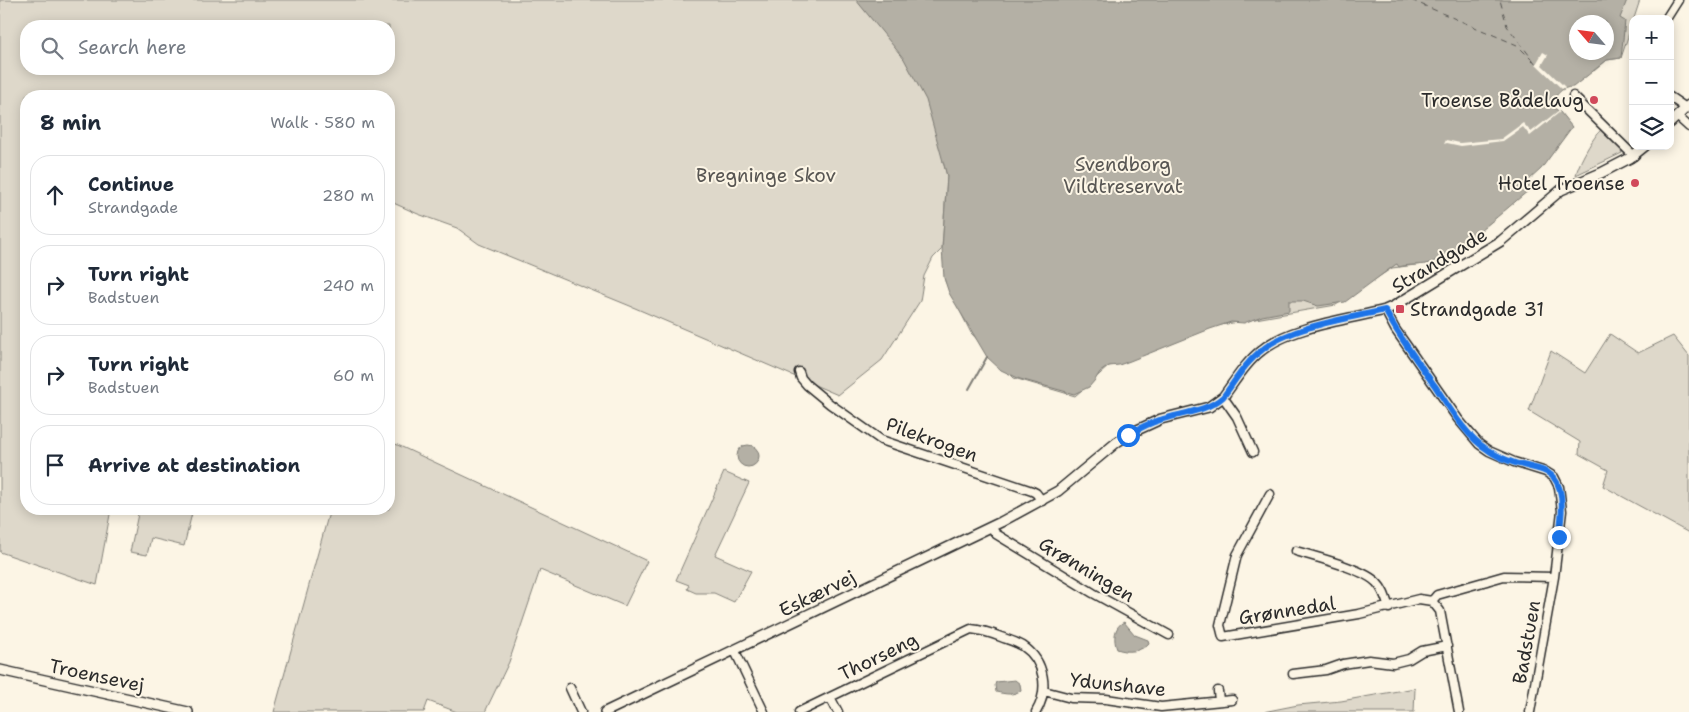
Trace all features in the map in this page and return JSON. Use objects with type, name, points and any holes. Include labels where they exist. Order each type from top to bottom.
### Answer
[{"type":"street","points":[[1669,15],[1678,0]]},
{"type":"street","points":[[1573,96],[1634,156]]},
{"type":"street","points":[[1674,99],[1687,106],[1674,119],[1689,127]]},
{"type":"street","name":"Strandgade","points":[[1042,501],[1065,486],[1128,435],[1161,419],[1209,406],[1223,397],[1255,356],[1278,340],[1315,327],[1385,310],[1501,241],[1561,190],[1634,156],[1640,150]]},
{"type":"street","name":"Badstuen","points":[[1385,310],[1395,329],[1458,419],[1479,444],[1489,451],[1514,462],[1546,472],[1554,478],[1559,487],[1562,511],[1554,577],[1530,712]]},
{"type":"street","name":"Pilekrogen","points":[[799,372],[807,385],[819,395],[857,424],[882,440],[1032,491],[1042,501]]},
{"type":"street","points":[[1223,397],[1237,417],[1252,452]]},
{"type":"street","name":"Grønnedal","points":[[1270,494],[1237,556],[1220,626],[1223,637],[1389,608],[1419,599],[1432,601],[1437,595],[1489,581]]},
{"type":"street","name":"Eskærvej","points":[[606,712],[1042,501]]},
{"type":"street","name":"Grønningen","points":[[991,527],[996,534],[1077,583],[1169,634]]},
{"type":"street","name":"Grønnedal","points":[[1296,551],[1365,574],[1376,580],[1382,588],[1389,608]]},
{"type":"street","name":"Badstuen","points":[[1489,581],[1504,576],[1554,577]]},
{"type":"street","points":[[1432,601],[1440,611],[1459,712]]},
{"type":"street","name":"Ydunshave","points":[[972,629],[981,630],[1016,642],[1030,652],[1040,666],[1044,691],[1036,712]]},
{"type":"street","name":"Thorseng","points":[[799,712],[972,629]]},
{"type":"street","points":[[1293,674],[1326,670],[1343,664],[1369,660],[1393,663],[1409,660],[1422,651],[1447,646]]},
{"type":"street","points":[[735,651],[764,712]]},
{"type":"street","name":"Troensevej","points":[[0,670],[188,712]]},
{"type":"street","points":[[570,688],[582,712]]},
{"type":"street","points":[[1218,690],[1219,701]]},
{"type":"street","name":"Ydunshave","points":[[1044,691],[1071,698],[1106,699],[1161,707],[1232,700]]},
{"type":"street","points":[[830,697],[838,712]]},
{"type":"green space","name":"Bregninge Skov","points":[[0,0],[1640,0],[1635,15],[1629,15],[1629,34],[1621,58],[1614,59],[1614,15],[1569,15],[1569,53],[1547,37],[1437,161],[1533,185],[1431,263],[1392,268],[1336,305],[1215,326],[1109,366],[1075,396],[1014,378],[971,333],[945,281],[949,177],[943,161],[947,176],[942,249],[933,258],[924,276],[920,301],[882,360],[838,395],[479,244],[457,228],[395,204],[395,90],[20,90],[20,515],[110,515],[97,585],[0,552]]},
{"type":"green space","points":[[1579,60],[1607,60],[1594,71]]},
{"type":"green space","points":[[1602,129],[1623,149],[1622,153],[1576,175],[1587,150]]},
{"type":"green space","points":[[1610,334],[1638,353],[1673,336],[1689,356],[1689,533],[1603,486],[1608,470],[1579,454],[1580,442],[1529,411],[1551,351],[1585,373]]},
{"type":"green space","points":[[395,444],[647,561],[625,606],[540,570],[509,662],[485,712],[457,712],[428,701],[424,712],[274,712],[328,515],[395,515]]},
{"type":"green space","points":[[724,472],[749,483],[715,555],[751,571],[734,602],[714,593],[696,593],[687,589],[689,585],[676,580]]},
{"type":"green space","points":[[138,515],[192,515],[184,546],[151,538],[147,555],[130,552]]},
{"type":"green space","points":[[1415,688],[1414,712],[1263,712],[1298,705],[1341,701]]},
{"type":"shaded area","name":"Svendborg Vildtreservat","points":[[856,0],[1627,0],[1620,18],[1625,21],[1621,58],[1614,59],[1614,15],[1569,15],[1569,60],[1607,60],[1573,87],[1562,90],[1550,105],[1560,112],[1572,127],[1541,169],[1529,180],[1534,186],[1460,246],[1433,262],[1399,267],[1397,264],[1345,302],[1318,306],[1303,301],[1289,301],[1289,311],[1262,316],[1244,323],[1231,322],[1119,365],[1109,366],[1100,372],[1089,387],[1074,394],[1020,379],[1001,370],[987,357],[949,293],[944,278],[942,249],[947,176],[926,100],[904,59]]},
{"type":"shaded area","points":[[748,445],[756,448],[759,456],[756,464],[748,467],[740,464],[737,456],[740,448]]},
{"type":"shaded area","points":[[1124,622],[1135,635],[1148,640],[1149,643],[1134,651],[1117,649],[1115,642],[1116,630]]},
{"type":"shaded area","points":[[1015,680],[1020,684],[1021,690],[1018,692],[1009,694],[996,692],[996,682]]},
{"type":"pier","points":[[1543,52],[1548,55],[1542,65],[1565,87],[1562,89],[1536,64]]},
{"type":"pier","points":[[1558,111],[1560,112],[1530,136],[1523,127],[1503,141],[1461,146],[1444,144],[1446,140],[1460,143],[1501,139],[1523,123],[1531,132]]},
{"type":"waterway","points":[[969,389],[987,357]]},
{"type":"ferry route","points":[[1411,0],[1517,45],[1536,64],[1507,26],[1500,0]]},
{"type":"place","name":"Troense Bådelaug","points":[[1594,100]]},
{"type":"place","name":"Hotel Troense","points":[[1635,183]]},
{"type":"place","name":"Strandgade 31","points":[[1400,309]]},
{"type":"route","points":[[1128,435],[1161,419],[1217,403],[1261,350],[1284,337],[1315,327],[1385,310],[1395,329],[1458,419],[1479,444],[1489,451],[1514,462],[1546,472],[1554,478],[1559,487],[1562,511],[1559,537]]}]
